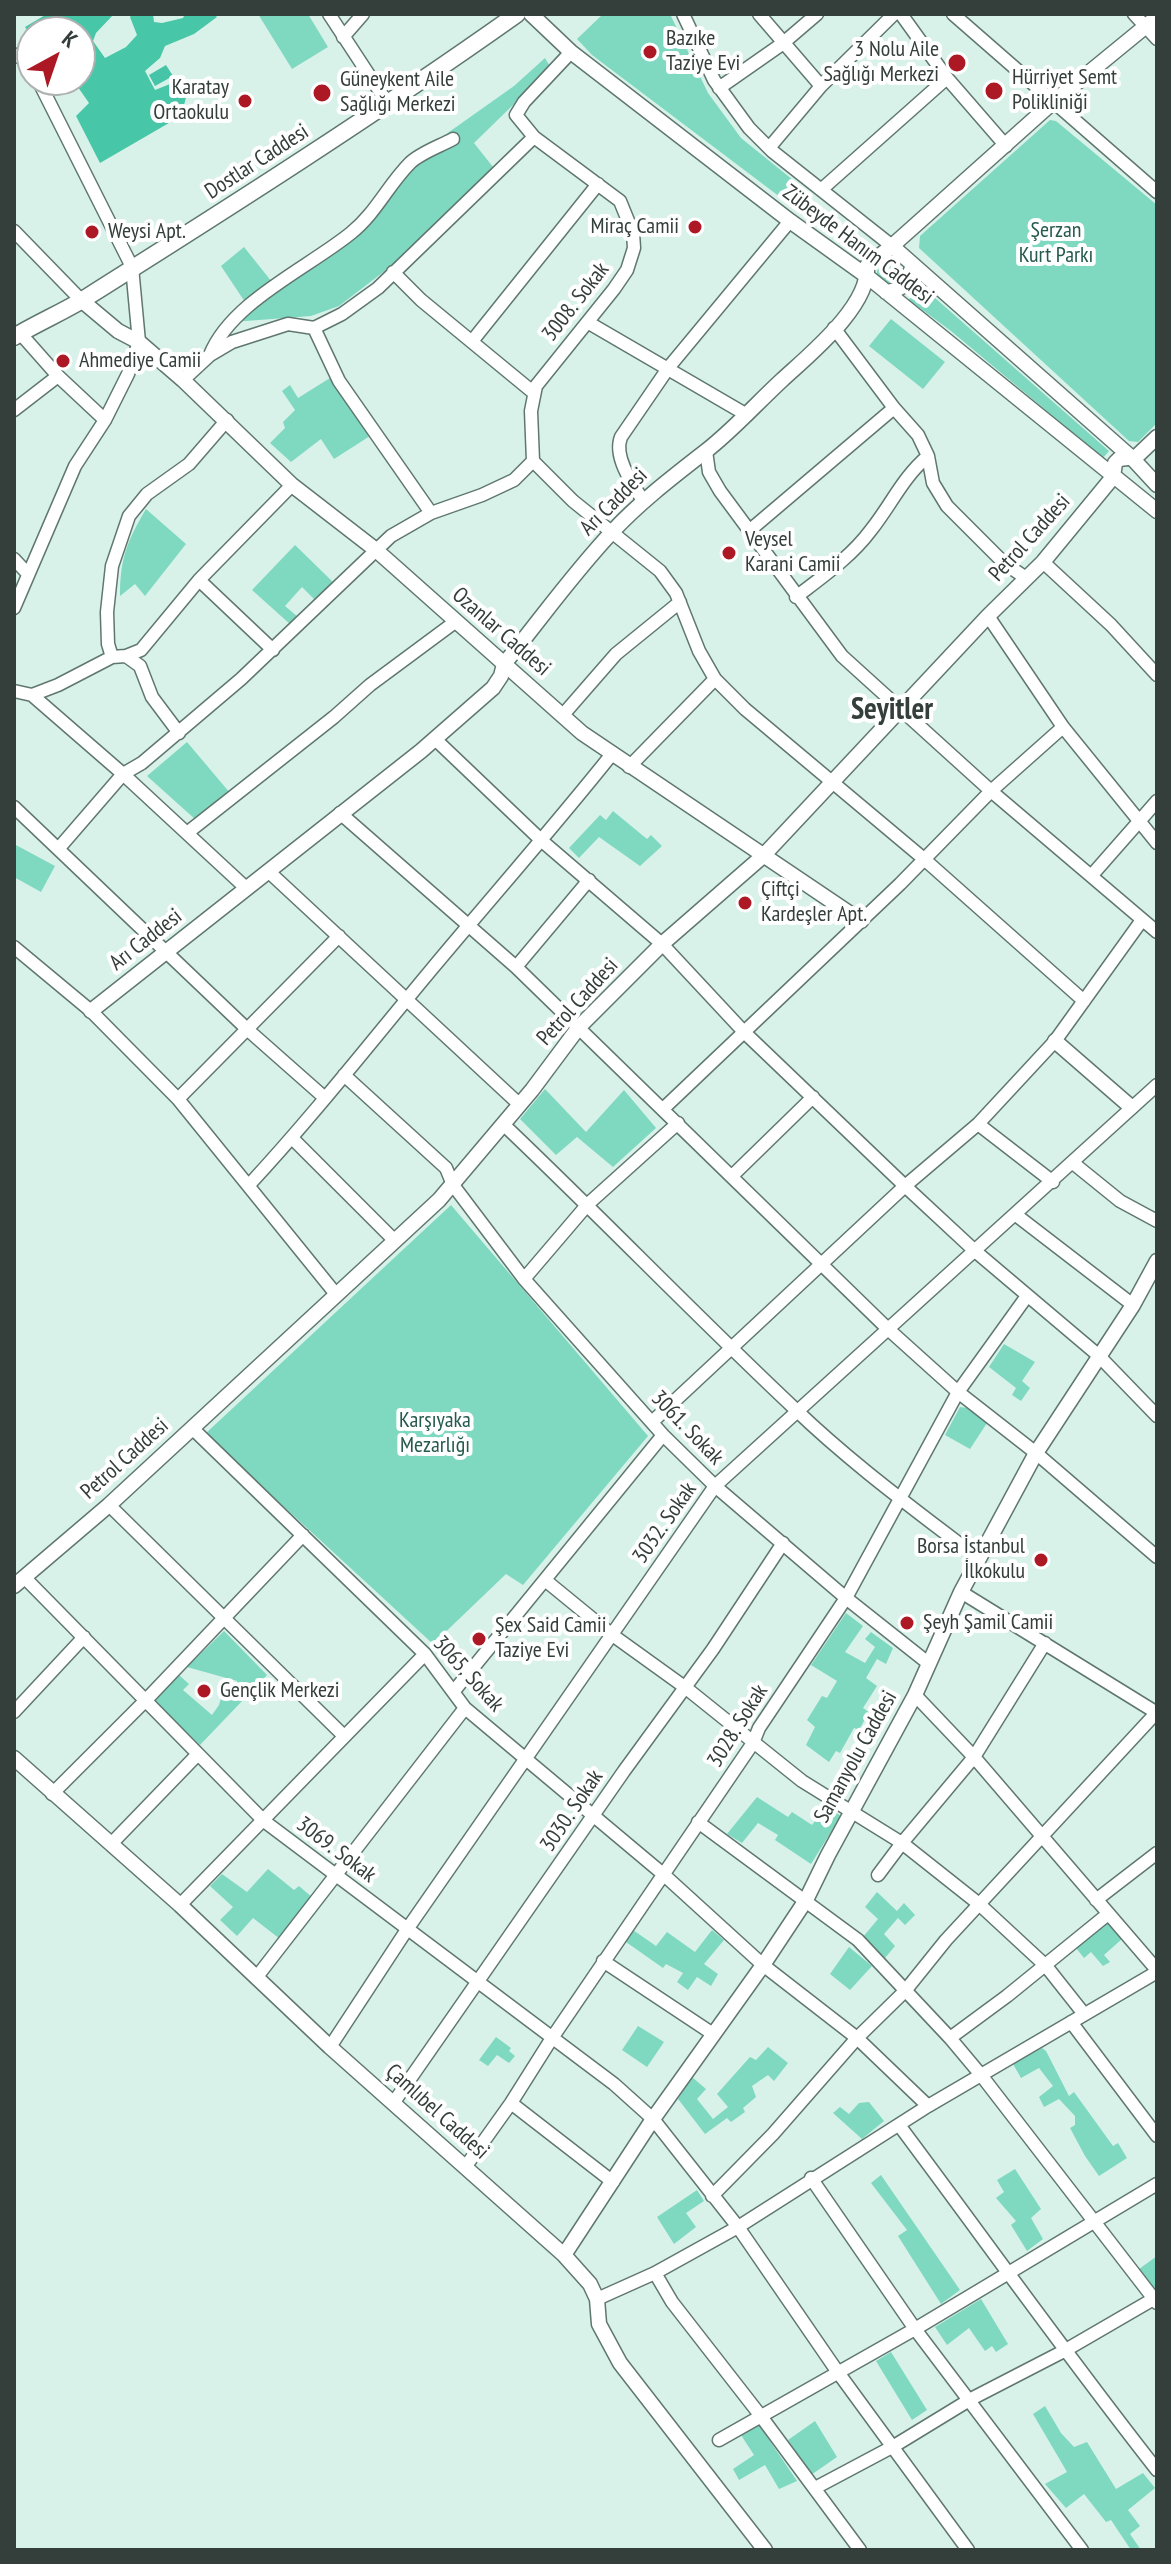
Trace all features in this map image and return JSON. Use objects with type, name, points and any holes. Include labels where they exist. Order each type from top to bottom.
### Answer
[{"type":"main road","name":"Dostlar Caddesi","points":[[17,335],[81,300],[388,104],[517,14]]},
{"type":"street","points":[[329,14],[388,104]]},
{"type":"street","points":[[343,37],[363,14]]},
{"type":"street","name":"Zübeyde Hanım Caddesi","points":[[531,14],[571,52],[790,221],[868,277],[1157,511]]},
{"type":"street","points":[[683,14],[719,88],[749,128],[769,148],[892,246]]},
{"type":"street","points":[[759,14],[821,86]]},
{"type":"street","points":[[719,88],[782,44],[817,14]]},
{"type":"street","points":[[769,148],[821,86],[894,14]]},
{"type":"street","points":[[901,14],[947,78],[1006,146]]},
{"type":"street","points":[[953,14],[1157,192]]},
{"type":"street","points":[[1134,14],[1152,21],[1157,39]]},
{"type":"street","name":"Arı Caddesi","points":[[91,1011],[435,739],[493,688],[504,664],[613,531],[810,357],[857,300],[868,277],[867,266],[1052,103],[1152,21]]},
{"type":"street","points":[[183,380],[210,355],[232,342],[288,324],[314,328],[342,314],[378,288],[534,137],[520,121],[517,111],[571,52]]},
{"type":"street","points":[[822,189],[947,78]]},
{"type":"street","points":[[14,608],[75,466],[105,420],[128,374],[139,342],[132,267],[46,96]]},
{"type":"street","name":"3008. Sokak","points":[[534,137],[620,201],[633,233],[634,248],[627,270],[589,323],[542,376],[534,393]]},
{"type":"street","points":[[210,355],[222,331],[271,289],[350,235],[368,219],[412,161],[453,139]]},
{"type":"street","points":[[473,340],[598,184]]},
{"type":"street","points":[[644,502],[630,479],[618,443],[669,367],[790,221]]},
{"type":"street","points":[[14,231],[81,300]]},
{"type":"street","name":"Zübeyde Hanım Caddesi","points":[[892,246],[1157,485]]},
{"type":"street","points":[[886,292],[904,287],[913,265]]},
{"type":"street","points":[[59,848],[123,774],[179,733],[273,650],[391,536],[431,513],[514,480],[533,461],[534,393],[421,300],[393,272]]},
{"type":"street","name":"Ozanlar Caddesi","points":[[81,300],[118,331],[139,342],[183,380],[292,485],[376,550],[562,716],[629,767],[861,921]]},
{"type":"street","points":[[589,323],[747,415]]},
{"type":"street","points":[[314,328],[339,381],[431,513]]},
{"type":"street","points":[[834,328],[918,435],[928,456],[933,483],[947,506],[1004,563],[1026,578]]},
{"type":"street","points":[[17,335],[105,420]]},
{"type":"street","points":[[14,410],[58,376]]},
{"type":"street","points":[[749,531],[894,408]]},
{"type":"street","points":[[179,733],[152,697],[140,666],[119,656],[108,644],[107,612],[112,566],[129,516],[154,488],[189,464],[227,420]]},
{"type":"street","name":"Petrol Caddesi","points":[[20,1582],[109,1505],[453,1185],[579,1027],[662,944],[763,856],[1118,480],[1115,463],[1119,459],[1136,463],[1152,442]]},
{"type":"street","points":[[706,451],[714,482],[842,656],[991,791],[1157,932]]},
{"type":"street","points":[[796,597],[830,572],[871,530],[902,482],[928,456]]},
{"type":"street","points":[[533,461],[573,501],[670,581],[699,651],[715,679],[745,709],[924,859],[1084,1001]]},
{"type":"street","points":[[1118,480],[1134,482],[1136,463]]},
{"type":"street","points":[[32,695],[119,656],[141,650],[199,580],[292,485]]},
{"type":"street","points":[[14,559],[28,574]]},
{"type":"street","points":[[1043,562],[1111,625],[1157,675]]},
{"type":"street","points":[[199,580],[273,650]]},
{"type":"street","points":[[562,716],[616,654],[680,602]]},
{"type":"street","points":[[988,616],[1063,727],[1157,843]]},
{"type":"street","points":[[187,833],[370,685],[455,622]]},
{"type":"street","points":[[629,767],[715,679]]},
{"type":"street","points":[[14,691],[32,695],[246,888]]},
{"type":"street","points":[[664,1108],[861,921],[991,791],[1063,727]]},
{"type":"street","points":[[435,739],[542,841],[662,944],[744,1032],[905,1186],[975,1251],[1098,1355],[1157,1416]]},
{"type":"street","points":[[249,1185],[292,1138],[612,754]]},
{"type":"street","points":[[1092,875],[1157,801]]},
{"type":"street","points":[[14,807],[248,1030],[325,1098]]},
{"type":"street","points":[[340,813],[516,967],[888,1329],[958,1392],[1154,1548]]},
{"type":"street","points":[[268,871],[519,1104]]},
{"type":"street","points":[[516,967],[589,880]]},
{"type":"street","points":[[652,1422],[905,1186],[978,1124],[1055,1041],[1142,920]]},
{"type":"street","points":[[178,1099],[339,936]]},
{"type":"street","points":[[14,947],[91,1011],[178,1099],[335,1293]]},
{"type":"street","points":[[1055,1041],[1131,1107]]},
{"type":"street","name":"3061. Sokak","points":[[344,1075],[446,1168],[453,1185],[524,1279],[663,1435],[715,1486],[846,1598],[928,1663]]},
{"type":"street","name":"3032. Sokak","points":[[330,2047],[408,1928],[715,1486],[1157,1085]]},
{"type":"street","points":[[732,1176],[813,1097]]},
{"type":"street","points":[[524,1279],[588,1204],[678,1123]]},
{"type":"street","points":[[503,1124],[796,1411],[979,1559]]},
{"type":"street","points":[[978,1124],[1053,1182]]},
{"type":"street","points":[[292,1138],[395,1241]]},
{"type":"street","points":[[1073,1163],[1120,1201],[1157,1221]]},
{"type":"street","points":[[1016,1215],[1133,1305]]},
{"type":"street","name":"Samanyolu Caddesi","points":[[564,2255],[653,2119],[806,1900],[915,1695],[961,1592],[1036,1453],[1133,1305],[1157,1261]]},
{"type":"street","name":"3028. Sokak","points":[[466,2166],[753,1743],[759,1728],[846,1598],[958,1392],[1027,1296]]},
{"type":"street","name":"3065. Sokak","points":[[192,1428],[425,1654],[465,1708],[663,1874],[763,1965],[857,2038],[928,2106]]},
{"type":"street","points":[[454,1691],[663,1435]]},
{"type":"street","points":[[109,1505],[344,1736]]},
{"type":"street","points":[[52,1794],[303,1535]]},
{"type":"street","name":"3030. Sokak","points":[[394,2102],[686,1688],[783,1543]]},
{"type":"street","points":[[545,1580],[802,1781],[902,1843],[979,1904],[1046,1966],[1084,2014]]},
{"type":"street","name":"3069. Sokak","points":[[20,1582],[84,1637],[264,1821],[614,2084],[653,2119],[738,2227],[837,2371],[968,2550]]},
{"type":"street","points":[[712,2196],[773,2134],[857,2038],[905,1991],[946,1940],[1157,1712],[961,1592]]},
{"type":"street","points":[[14,1712],[84,1637]]},
{"type":"street","points":[[878,1875],[974,1757],[1045,1643]]},
{"type":"street","points":[[180,1905],[425,1654]]},
{"type":"street","points":[[597,2299],[655,2273],[738,2227],[928,2106],[1157,1971],[974,1757],[915,1695]]},
{"type":"street","points":[[256,1978],[465,1708]]},
{"type":"street","points":[[111,1844],[198,1754]]},
{"type":"street","name":"Çamlıbel Caddesi","points":[[14,1758],[180,1905],[330,2047],[564,2255],[590,2284],[597,2299],[599,2324],[620,2363],[765,2550]]},
{"type":"street","points":[[698,1822],[858,1940],[981,2075],[1156,2300],[971,2399],[894,2446],[815,2488]]},
{"type":"street","points":[[1096,1900],[1157,1853]]},
{"type":"street","points":[[950,2038],[1046,1966],[1108,1914]]},
{"type":"street","points":[[603,1961],[713,2034]]},
{"type":"street","points":[[1071,2022],[1157,2136]]},
{"type":"street","points":[[511,2103],[613,2182]]},
{"type":"street","points":[[899,2125],[1010,2272],[1064,2351],[1157,2470]]},
{"type":"street","points":[[811,2178],[915,2329],[971,2399],[1082,2550]]},
{"type":"street","points":[[719,2440],[915,2329],[1157,2184]]},
{"type":"street","points":[[655,2273],[672,2302],[860,2550]]},
{"type":"green space","points":[[258,14],[308,14],[328,47],[292,69]]},
{"type":"green space","points":[[603,14],[670,14],[708,93],[741,138],[793,180],[784,200],[592,55],[577,39]]},
{"type":"green space","points":[[545,58],[551,68],[474,143],[493,167],[399,260],[339,306],[311,316],[233,322],[373,221],[416,162],[442,137],[514,86]]},
{"type":"green space","name":"Şerzan Kurt Parkı","points":[[1050,120],[1056,121],[1157,205],[1157,423],[1138,442],[1129,441],[919,248],[920,236]]},
{"type":"green space","points":[[244,247],[272,282],[245,302],[221,266]]},
{"type":"green space","points":[[889,261],[900,268],[901,273],[894,284],[889,285],[878,278],[877,273],[884,262]]},
{"type":"green space","points":[[918,283],[1109,451],[1103,458],[951,331],[909,300]]},
{"type":"green space","points":[[891,319],[945,362],[923,389],[869,346]]},
{"type":"green space","points":[[330,378],[370,436],[334,459],[321,439],[291,462],[270,443],[285,428],[283,422],[295,410],[282,391],[290,385],[298,398]]},
{"type":"green space","points":[[146,509],[186,544],[145,596],[135,584],[120,596],[126,551]]},
{"type":"green space","points":[[295,545],[334,583],[317,602],[302,587],[285,606],[298,617],[291,625],[252,590]]},
{"type":"green space","points":[[187,742],[230,793],[196,820],[147,776]]},
{"type":"green space","points":[[613,811],[647,839],[651,835],[662,846],[640,866],[599,837],[579,858],[569,848],[600,815],[606,820]]},
{"type":"green space","points":[[14,844],[55,866],[41,892],[14,877]]},
{"type":"green space","points":[[545,1089],[586,1132],[624,1090],[656,1128],[613,1167],[577,1137],[556,1155],[520,1119]]},
{"type":"green space","name":"Karşıyaka Mezarlığı","points":[[451,1205],[648,1436],[523,1585],[506,1574],[433,1644],[205,1434]]},
{"type":"green space","points":[[1004,1344],[1035,1362],[1022,1381],[1030,1388],[1021,1401],[1012,1395],[1016,1388],[989,1367]]},
{"type":"green space","points":[[960,1407],[967,1408],[987,1423],[970,1449],[945,1435]]},
{"type":"green space","points":[[846,1613],[863,1626],[845,1652],[865,1663],[875,1647],[865,1639],[871,1632],[893,1648],[886,1664],[877,1659],[866,1678],[877,1686],[863,1708],[869,1712],[859,1730],[854,1728],[840,1753],[836,1751],[829,1762],[806,1745],[815,1727],[807,1720],[822,1696],[827,1698],[837,1681],[811,1665]]},
{"type":"green space","points":[[224,1631],[267,1675],[200,1745],[156,1700],[179,1675],[189,1684],[183,1690],[212,1715],[223,1691],[236,1692],[237,1681],[187,1667]]},
{"type":"green space","points":[[757,1797],[788,1817],[792,1812],[812,1825],[826,1806],[841,1816],[811,1864],[775,1840],[778,1835],[758,1823],[742,1843],[727,1834]]},
{"type":"green space","points":[[268,1869],[294,1890],[299,1886],[313,1898],[280,1939],[253,1918],[237,1936],[220,1920],[233,1907],[210,1886],[222,1874],[247,1892]]},
{"type":"green space","points":[[877,1892],[897,1911],[904,1903],[915,1915],[905,1925],[898,1918],[884,1934],[895,1946],[885,1958],[863,1937],[878,1919],[865,1907]]},
{"type":"green space","points":[[1106,1920],[1122,1939],[1104,1955],[1110,1962],[1103,1966],[1091,1952],[1084,1958],[1076,1948]]},
{"type":"green space","points":[[633,1930],[656,1946],[667,1932],[695,1952],[712,1930],[724,1940],[704,1964],[718,1974],[711,1986],[697,1977],[688,1990],[677,1982],[683,1973],[666,1964],[663,1968],[626,1942]]},
{"type":"green space","points":[[849,1947],[872,1966],[850,1990],[830,1974]]},
{"type":"green space","points":[[638,2026],[664,2042],[647,2067],[622,2050]]},
{"type":"green space","points":[[496,2037],[511,2048],[509,2051],[515,2056],[509,2063],[497,2055],[488,2066],[479,2060]]},
{"type":"green space","points":[[768,2047],[788,2063],[774,2081],[768,2075],[752,2086],[756,2097],[743,2108],[745,2112],[731,2122],[727,2118],[705,2134],[678,2099],[692,2077],[706,2089],[697,2099],[713,2119],[728,2107],[717,2094],[750,2057],[756,2060]]},
{"type":"green space","points":[[1042,2048],[1069,2096],[1074,2092],[1113,2146],[1118,2143],[1127,2158],[1099,2176],[1070,2128],[1075,2125],[1075,2116],[1059,2099],[1044,2107],[1039,2097],[1053,2086],[1039,2068],[1021,2078],[1013,2064]]},
{"type":"green space","points":[[869,2102],[884,2121],[862,2139],[833,2113],[840,2107],[849,2114],[859,2103]]},
{"type":"green space","points":[[1015,2169],[1041,2209],[1031,2218],[1043,2239],[1027,2251],[1011,2225],[1016,2221],[996,2198],[1004,2192],[997,2180]]},
{"type":"green space","points":[[881,2175],[960,2290],[941,2304],[898,2236],[907,2230],[871,2183]]},
{"type":"green space","points":[[697,2190],[704,2201],[686,2213],[696,2227],[674,2244],[657,2217]]},
{"type":"green space","points":[[1157,2256],[1157,2286],[1154,2288],[1139,2269]]},
{"type":"green space","points":[[981,2299],[1008,2344],[996,2352],[992,2346],[985,2351],[969,2328],[947,2345],[935,2327]]},
{"type":"green space","points":[[891,2352],[927,2410],[912,2420],[876,2361]]},
{"type":"green space","points":[[1045,2406],[1061,2433],[1074,2447],[1087,2442],[1116,2489],[1143,2473],[1155,2488],[1128,2510],[1140,2526],[1130,2534],[1141,2550],[1131,2550],[1111,2520],[1106,2522],[1084,2494],[1066,2508],[1045,2484],[1067,2472],[1033,2414]]},
{"type":"green space","points":[[815,2421],[837,2457],[811,2475],[788,2440]]},
{"type":"green space","points":[[759,2425],[797,2481],[779,2489],[765,2465],[739,2480],[733,2469],[754,2455],[741,2435]]},
{"type":"shaded area","points":[[114,14],[96,33],[96,16],[44,16]]},
{"type":"shaded area","points":[[132,14],[153,14],[154,22],[162,23],[183,18],[185,14],[214,14],[217,17],[194,34],[165,46],[160,58],[145,71],[155,90],[180,80],[187,94],[181,116],[100,163],[76,116],[89,103],[84,96],[96,96],[96,45],[105,58],[126,47],[137,35],[130,17]]},
{"type":"shaded area","points":[[166,65],[173,76],[155,86],[149,75]]},
{"type":"place","name":"Bazıke Taziye Evi","points":[[650,52]]},
{"type":"place","name":"3 Nolu Aile Sağlığı Merkezi","points":[[957,63]]},
{"type":"place","name":"Hürriyet Semt Polikliniği","points":[[994,91]]},
{"type":"place","name":"Güneykent Aile Sağlığı Merkezi","points":[[322,93]]},
{"type":"place","name":"Karatay Ortaokulu","points":[[245,101]]},
{"type":"place","name":"Miraç Camii","points":[[695,227]]},
{"type":"place","name":"Weysi Apt.","points":[[92,232]]},
{"type":"place","name":"Ahmediye Camii","points":[[63,361]]},
{"type":"place","name":"Veysel Karani Camii","points":[[729,553]]},
{"type":"place","name":"Çiftçi Kardeşler Apt.","points":[[745,903]]},
{"type":"place","name":"Borsa İstanbul İlkokulu","points":[[1041,1560]]},
{"type":"place","name":"Şeyh Şamil Camii","points":[[907,1623]]},
{"type":"place","name":"Şex Said Camii Taziye Evi","points":[[479,1639]]},
{"type":"place","name":"Gençlik Merkezi","points":[[204,1691]]},
{"type":"district","name":"Seyitler","points":[[892,710]]}]
